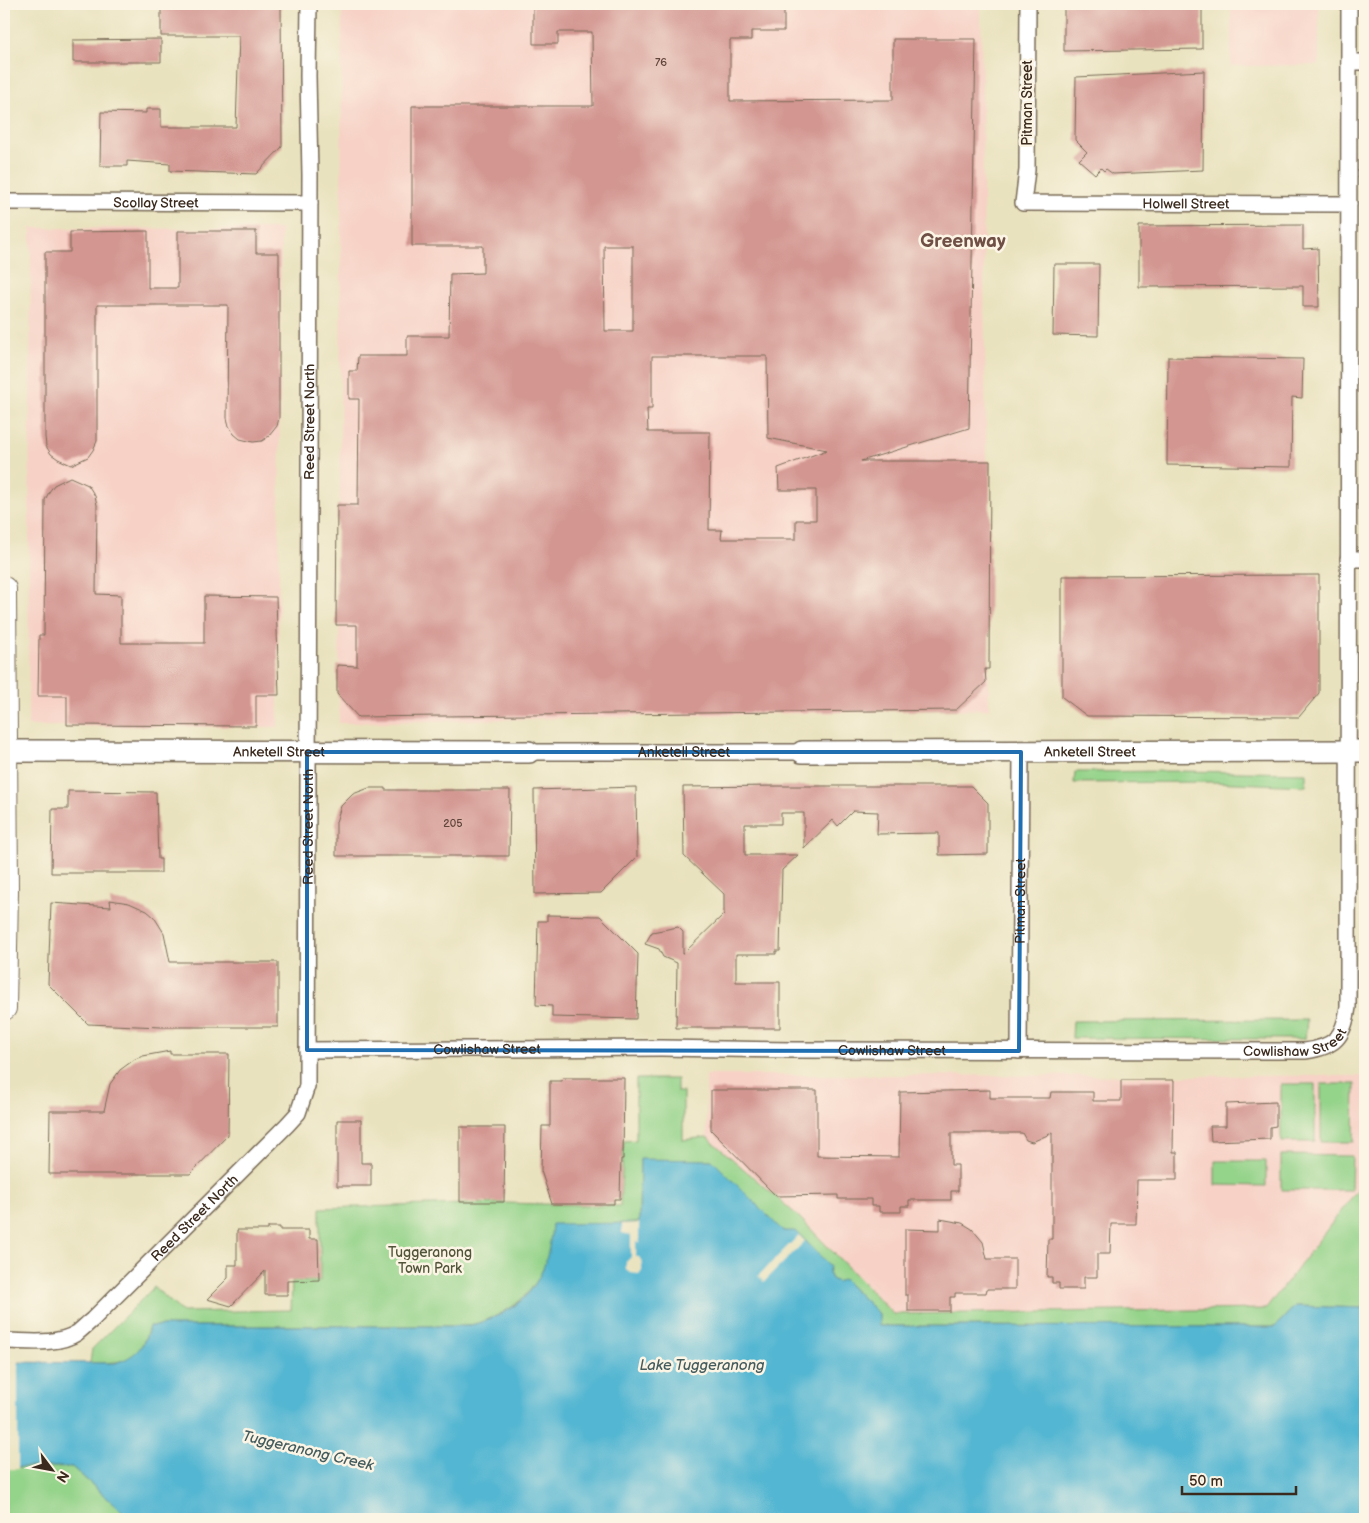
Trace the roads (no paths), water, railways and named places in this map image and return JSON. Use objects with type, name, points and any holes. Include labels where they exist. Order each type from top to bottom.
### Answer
[{"type":"main road","points":[[4,589],[6,921],[4,1008]]},
{"type":"street","name":"Reed Street North","points":[[4,1341],[54,1341],[76,1333],[92,1320],[283,1130],[298,1113],[307,1086],[309,4]]},
{"type":"street","name":"Pitman Street","points":[[1023,203],[1027,170],[1028,4]]},
{"type":"street","name":"Cowlishaw Street","points":[[307,1050],[662,1048],[1305,1051],[1321,1049],[1332,1043],[1340,1035],[1346,1023],[1348,1007],[1357,752],[1348,560],[1349,4]]},
{"type":"street","points":[[1349,62],[1365,62]]},
{"type":"street","name":"Scollay Street","points":[[4,202],[310,203]]},
{"type":"street","name":"Holwell Street","points":[[1023,203],[1349,204]]},
{"type":"street","points":[[1348,560],[1365,559]]},
{"type":"street","name":"Anketell Street","points":[[5,751],[1357,752]]},
{"type":"street","name":"Pitman Street","points":[[1019,1050],[1021,752]]},
{"type":"water","name":"Lake Tuggeranong","points":[[640,1159],[712,1160],[783,1231],[796,1231],[830,1266],[828,1273],[831,1279],[837,1282],[843,1279],[879,1314],[879,1326],[1275,1327],[1295,1306],[1365,1308],[1365,1519],[131,1519],[72,1467],[4,1467],[4,1362],[115,1363],[128,1358],[138,1350],[145,1340],[149,1326],[467,1326],[487,1320],[518,1303],[538,1279],[550,1245],[552,1224],[639,1223]]},
{"type":"district","name":"Greenway","points":[[963,241]]},
{"type":"park label","name":"Tuggeranong Town Park","points":[[430,1260]]},
{"type":"water label","name":"Tuggeranong Creek","points":[[308,1451]]}]
